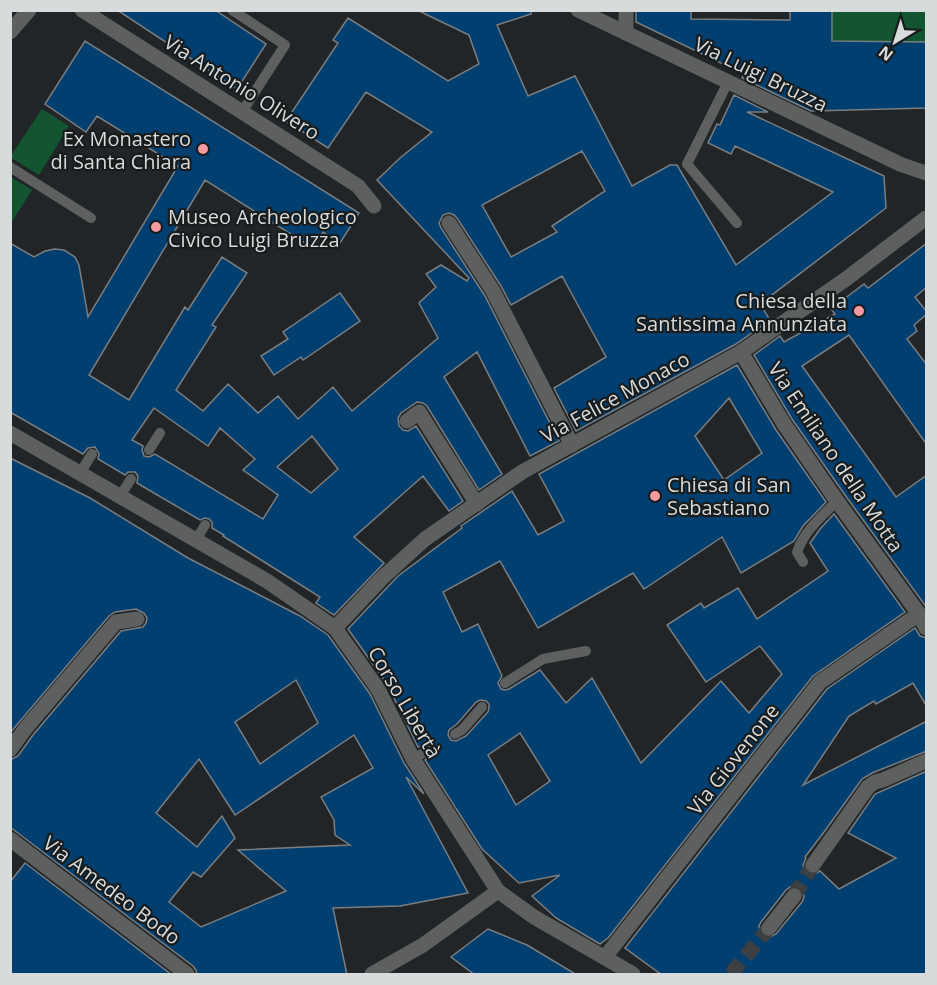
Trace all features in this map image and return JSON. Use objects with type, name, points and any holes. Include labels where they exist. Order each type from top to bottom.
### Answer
[{"type":"street","points":[[10,32],[29,10]]},
{"type":"street","name":"Via Antonio Olivero","points":[[82,10],[358,186],[374,206]]},
{"type":"street","name":"Via Luigi Bruzza","points":[[578,10],[902,165],[927,173]]},
{"type":"street","points":[[626,10],[626,33]]},
{"type":"street","name":"Via Felice Monaco","points":[[335,628],[382,578],[425,539],[522,472],[741,352],[846,279],[927,218]]},
{"type":"street","points":[[449,223],[493,291],[572,445]]},
{"type":"street","name":"Via Emiliano della Motta","points":[[741,352],[784,424],[923,621]]},
{"type":"street","points":[[407,421],[419,412],[477,504]]},
{"type":"street","name":"Corso Libertà","points":[[10,433],[267,581],[335,628],[378,689],[498,891],[534,917],[605,957],[626,973]]},
{"type":"street","points":[[10,750],[25,729],[116,622],[137,619]]},
{"type":"street","name":"Via Giovenone","points":[[605,957],[820,682],[923,621]]},
{"type":"street","points":[[813,865],[874,782],[884,780],[927,761]]},
{"type":"street","name":"Via Amedeo Bodo","points":[[10,839],[188,975]]},
{"type":"street","points":[[372,975],[423,945],[498,891]]},
{"type":"street","points":[[769,928],[794,896]]},
{"type":"lane","points":[[232,10],[285,45],[242,112]]},
{"type":"lane","points":[[728,82],[687,164],[737,223]]},
{"type":"lane","points":[[10,167],[91,218]]},
{"type":"lane","points":[[149,450],[160,433]]},
{"type":"lane","points":[[80,472],[92,454]]},
{"type":"lane","points":[[120,496],[131,479]]},
{"type":"lane","points":[[803,562],[797,552],[802,540],[837,501]]},
{"type":"lane","points":[[196,540],[206,525]]},
{"type":"lane","points":[[505,683],[543,659],[586,651]]},
{"type":"lane","points":[[455,734],[462,730],[482,707]]},
{"type":"green space","points":[[832,11],[926,11],[926,42],[832,41]]},
{"type":"green space","points":[[42,109],[69,126],[39,175],[10,157]]},
{"type":"green space","points":[[11,177],[32,190],[11,223]]},
{"type":"building","points":[[117,10],[215,10],[266,44],[237,89]]},
{"type":"building","points":[[417,10],[531,10],[531,14],[497,25],[528,96],[575,76],[632,186],[670,165],[677,165],[736,265],[833,192],[735,146],[731,154],[708,143],[717,124],[720,125],[734,95],[768,112],[747,112],[884,176],[886,208],[760,304],[770,320],[736,344],[576,431],[554,388],[606,357],[562,276],[511,305],[457,218],[449,213],[443,215],[439,223],[441,228],[485,296],[559,441],[530,456],[477,352],[444,377],[502,474],[479,490],[427,406],[417,402],[401,413],[398,418],[399,426],[408,431],[416,426],[463,501],[449,511],[423,476],[354,537],[384,563],[334,615],[316,603],[320,597],[223,536],[212,528],[212,522],[209,519],[200,520],[137,483],[138,476],[135,472],[128,472],[125,475],[98,459],[99,454],[95,447],[88,448],[83,454],[10,412],[10,243],[34,257],[55,249],[64,250],[75,257],[79,265],[88,317],[178,166],[97,116],[86,132],[45,104],[85,41],[359,213],[340,243],[323,232],[313,248],[205,180],[89,375],[129,400],[185,307],[188,310],[222,257],[247,273],[212,325],[216,327],[176,390],[203,411],[228,384],[258,413],[278,396],[298,419],[333,387],[352,411],[438,338],[419,303],[436,287],[426,274],[441,265],[467,281],[469,278],[377,180],[432,132],[366,92],[328,148],[286,121],[338,43],[333,40],[348,18],[448,81],[479,64],[469,35]],"holes":[[[582,151],[605,191],[552,226],[557,232],[511,257],[482,205]],[[154,408],[208,446],[220,428],[255,459],[243,470],[278,495],[263,519],[155,454],[149,457],[144,456],[143,446],[132,440]],[[312,436],[338,469],[311,493],[277,467]]]},
{"type":"building","points":[[636,10],[691,10],[691,19],[790,20],[790,10],[832,10],[832,41],[927,42],[927,108],[811,111],[742,78],[744,74],[636,22]]},
{"type":"building","points":[[927,243],[927,287],[915,297],[927,314],[914,325],[917,331],[907,339],[927,365],[927,445],[849,335],[802,366],[896,497],[927,475],[927,608],[792,419],[754,355],[780,336],[784,342],[835,314],[831,309],[864,284],[868,288]]},
{"type":"building","points":[[340,293],[360,321],[303,360],[301,357],[274,375],[261,356],[288,339],[283,332]]},
{"type":"building","points":[[737,365],[776,430],[826,502],[803,526],[794,541],[741,573],[722,537],[644,589],[633,573],[538,628],[500,561],[443,592],[462,632],[478,624],[502,676],[498,683],[501,689],[509,689],[540,670],[566,703],[592,678],[641,763],[721,681],[749,713],[782,674],[760,646],[706,682],[667,625],[701,603],[704,608],[738,588],[757,619],[828,571],[810,543],[834,514],[905,612],[813,676],[608,938],[600,944],[556,918],[532,896],[560,875],[519,883],[482,849],[425,760],[432,755],[431,748],[426,745],[418,747],[387,684],[348,629],[398,576],[462,528],[461,526],[512,491],[538,535],[564,521],[539,474]],"holes":[[[729,398],[762,453],[724,480],[695,436]],[[486,701],[489,704],[488,712],[466,736],[456,741],[451,740],[448,735],[449,730],[476,702]],[[520,733],[550,781],[516,805],[488,755]]]},
{"type":"building","points":[[10,458],[90,498],[188,558],[300,616],[328,635],[370,694],[404,763],[424,794],[406,777],[468,893],[400,906],[333,908],[347,975],[197,975],[193,966],[10,827],[10,760],[18,756],[121,631],[143,627],[147,618],[144,613],[136,609],[115,612],[109,616],[10,733]],"holes":[[[296,680],[318,723],[260,764],[235,722]],[[354,735],[373,768],[321,797],[334,820],[335,835],[350,845],[238,850],[286,891],[201,927],[169,902],[193,872],[201,877],[235,838],[222,816],[197,847],[156,813],[199,759],[235,815]]]},
{"type":"building","points":[[915,628],[920,636],[927,638],[927,707],[913,683],[876,704],[874,701],[849,716],[803,785],[927,721],[927,751],[862,779],[805,857],[803,865],[804,870],[813,875],[820,871],[839,889],[896,858],[848,833],[875,794],[927,771],[927,975],[662,975],[625,948],[827,689]],"holes":[[[795,886],[800,888],[804,897],[802,902],[776,934],[768,938],[764,936],[760,931],[761,922],[786,890]]]},
{"type":"building","points":[[25,863],[172,975],[10,975],[10,882]]},
{"type":"building","points":[[488,929],[527,945],[577,975],[475,975],[451,957]]},
{"type":"tunnel","points":[[794,896],[813,865]]},
{"type":"tunnel","points":[[731,974],[769,928]]},
{"type":"place","name":"Ex Monastero di Santa Chiara","points":[[203,149]]},
{"type":"place","name":"Museo Archeologico Civico Luigi Bruzza","points":[[156,227]]},
{"type":"place","name":"Chiesa della Santissima Annunziata","points":[[859,311]]},
{"type":"place","name":"Chiesa di San Sebastiano","points":[[655,496]]}]
